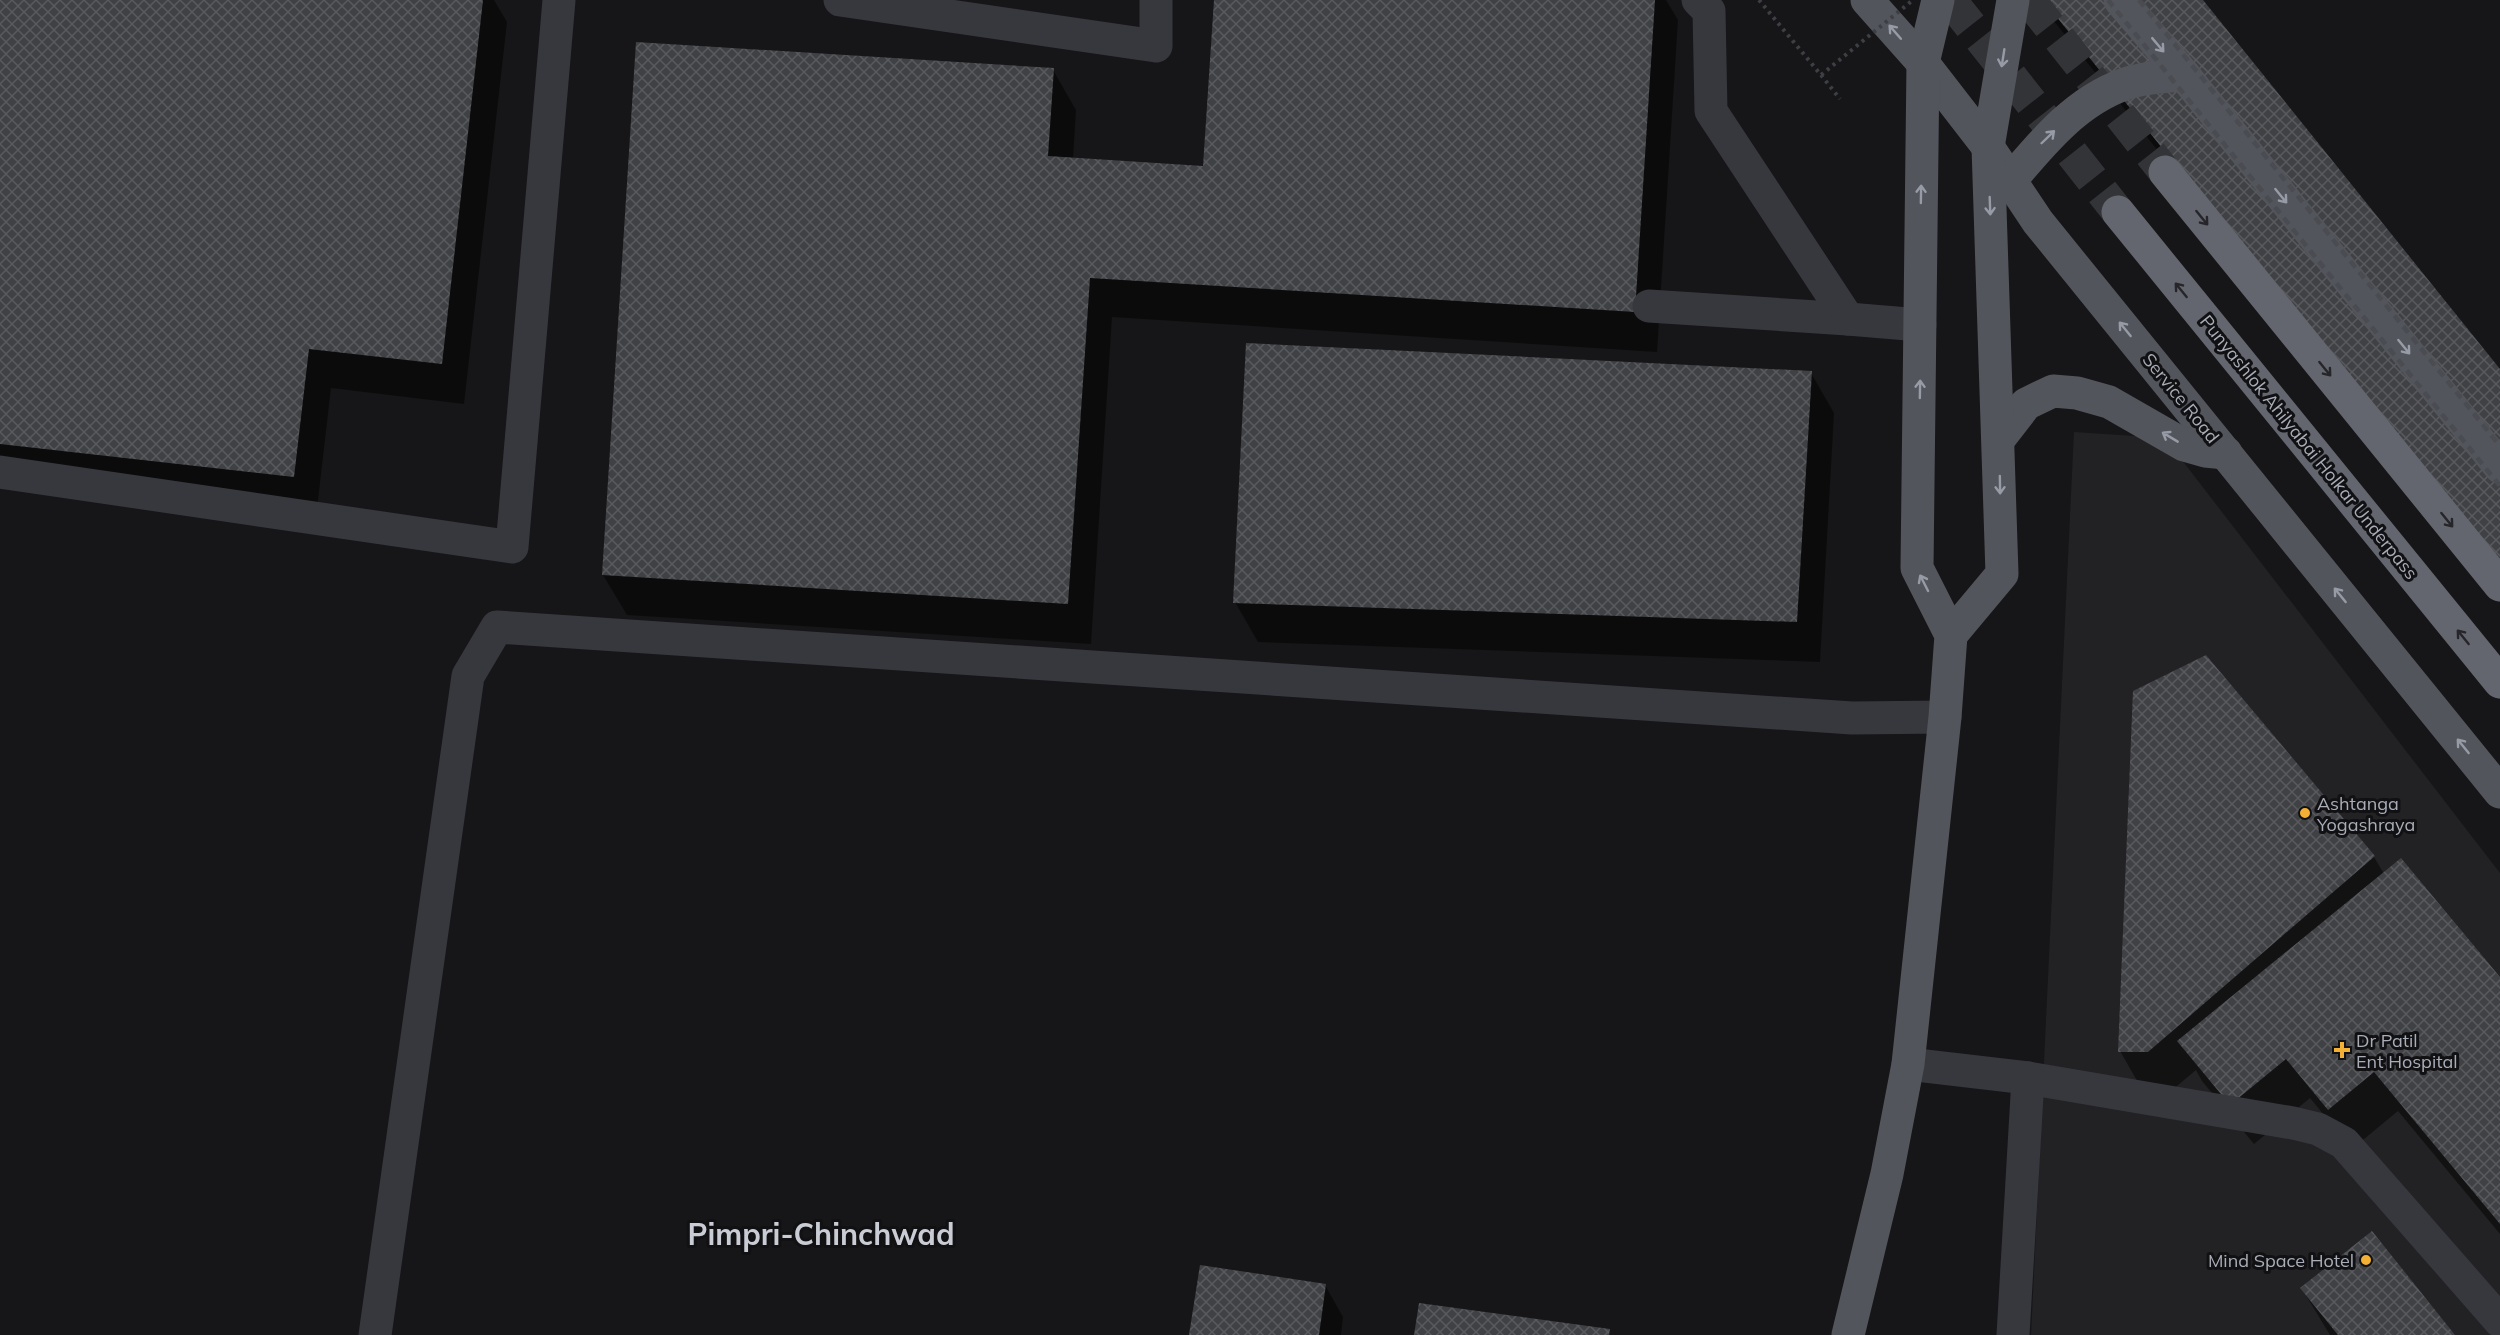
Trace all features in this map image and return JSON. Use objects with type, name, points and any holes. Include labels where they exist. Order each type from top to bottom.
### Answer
[{"type":"highway","points":[[2165,172],[2500,585]]},
{"type":"highway","name":"Punyashlok Ahilyabai Holkar Underpass","points":[[2118,212],[2500,682]]},
{"type":"main road","name":"Service Road","points":[[1867,0],[1923,63],[1988,147],[2038,222],[2500,792]]},
{"type":"main road","points":[[1848,1335],[1887,1174],[1908,1064],[1945,717],[1951,635],[1917,568],[1923,63],[1938,0]]},
{"type":"main road","points":[[1951,635],[2002,574],[1988,147],[2013,0]]},
{"type":"main road","points":[[2120,0],[2184,75],[2500,467]]},
{"type":"main road","points":[[2010,181],[2040,145],[2071,115],[2095,99],[2124,84],[2152,77],[2184,75]]},
{"type":"main road","points":[[1999,439],[2026,404],[2053,391],[2077,393],[2109,402],[2184,445],[2205,451],[2226,453]]},
{"type":"lane","points":[[0,472],[512,547],[559,0]]},
{"type":"lane","points":[[840,0],[1156,46],[1156,0]]},
{"type":"lane","points":[[1698,0],[1709,11],[1711,111],[1848,319]]},
{"type":"lane","points":[[1649,306],[1920,325]]},
{"type":"lane","points":[[375,1335],[468,676],[497,627],[1851,718],[1945,717]]},
{"type":"lane","points":[[1908,1064],[2028,1078],[2318,1129],[2344,1143],[2500,1321]]},
{"type":"lane","points":[[2013,1335],[2028,1078]]},
{"type":"path","points":[[1759,0],[1840,99]]},
{"type":"path","points":[[1821,75],[1913,0]]},
{"type":"shaded area","points":[[2074,432],[2165,438],[2500,873],[2500,1335],[2031,1335]]},
{"type":"building","points":[[0,0],[483,0],[442,364],[309,349],[294,477],[0,444]]},
{"type":"building","points":[[1214,0],[1655,0],[1635,312],[1090,278],[1068,604],[602,575],[636,42],[1054,68],[1048,156],[1203,166]]},
{"type":"building","points":[[2043,0],[2203,0],[2500,369],[2500,568]]},
{"type":"building","points":[[1246,343],[1812,371],[1797,622],[1233,603]]},
{"type":"building","points":[[2206,655],[2375,856],[2148,1052],[2118,1052],[2133,691]]},
{"type":"building","name":"Dr Patil Ent Hospital","points":[[2401,858],[2500,977],[2500,1224],[2374,1072],[2328,1110],[2286,1059],[2230,1105],[2177,1041]]},
{"type":"building","name":"Mind Space Hotel","points":[[2372,1231],[2455,1335],[2338,1335],[2300,1288]]},
{"type":"building","points":[[1200,1265],[1326,1284],[1319,1335],[1189,1335]]},
{"type":"building","points":[[1419,1303],[1610,1329],[1609,1335],[1414,1335]]},
{"type":"tunnel","points":[[1950,0],[2118,212]]},
{"type":"tunnel","points":[[2029,0],[2165,172]]},
{"type":"railway","points":[[2108,0],[2500,486]]},
{"type":"railway","points":[[2139,0],[2500,446]]},
{"type":"place","name":"Ashtanga Yogashraya","points":[[2305,813]]},
{"type":"place","name":"Dr Patil Ent Hospital","points":[[2342,1050]]},
{"type":"place","name":"Mind Space Hotel","points":[[2366,1260]]},
{"type":"district","name":"Pimpri-Chinchwad","points":[[821,1234]]}]
